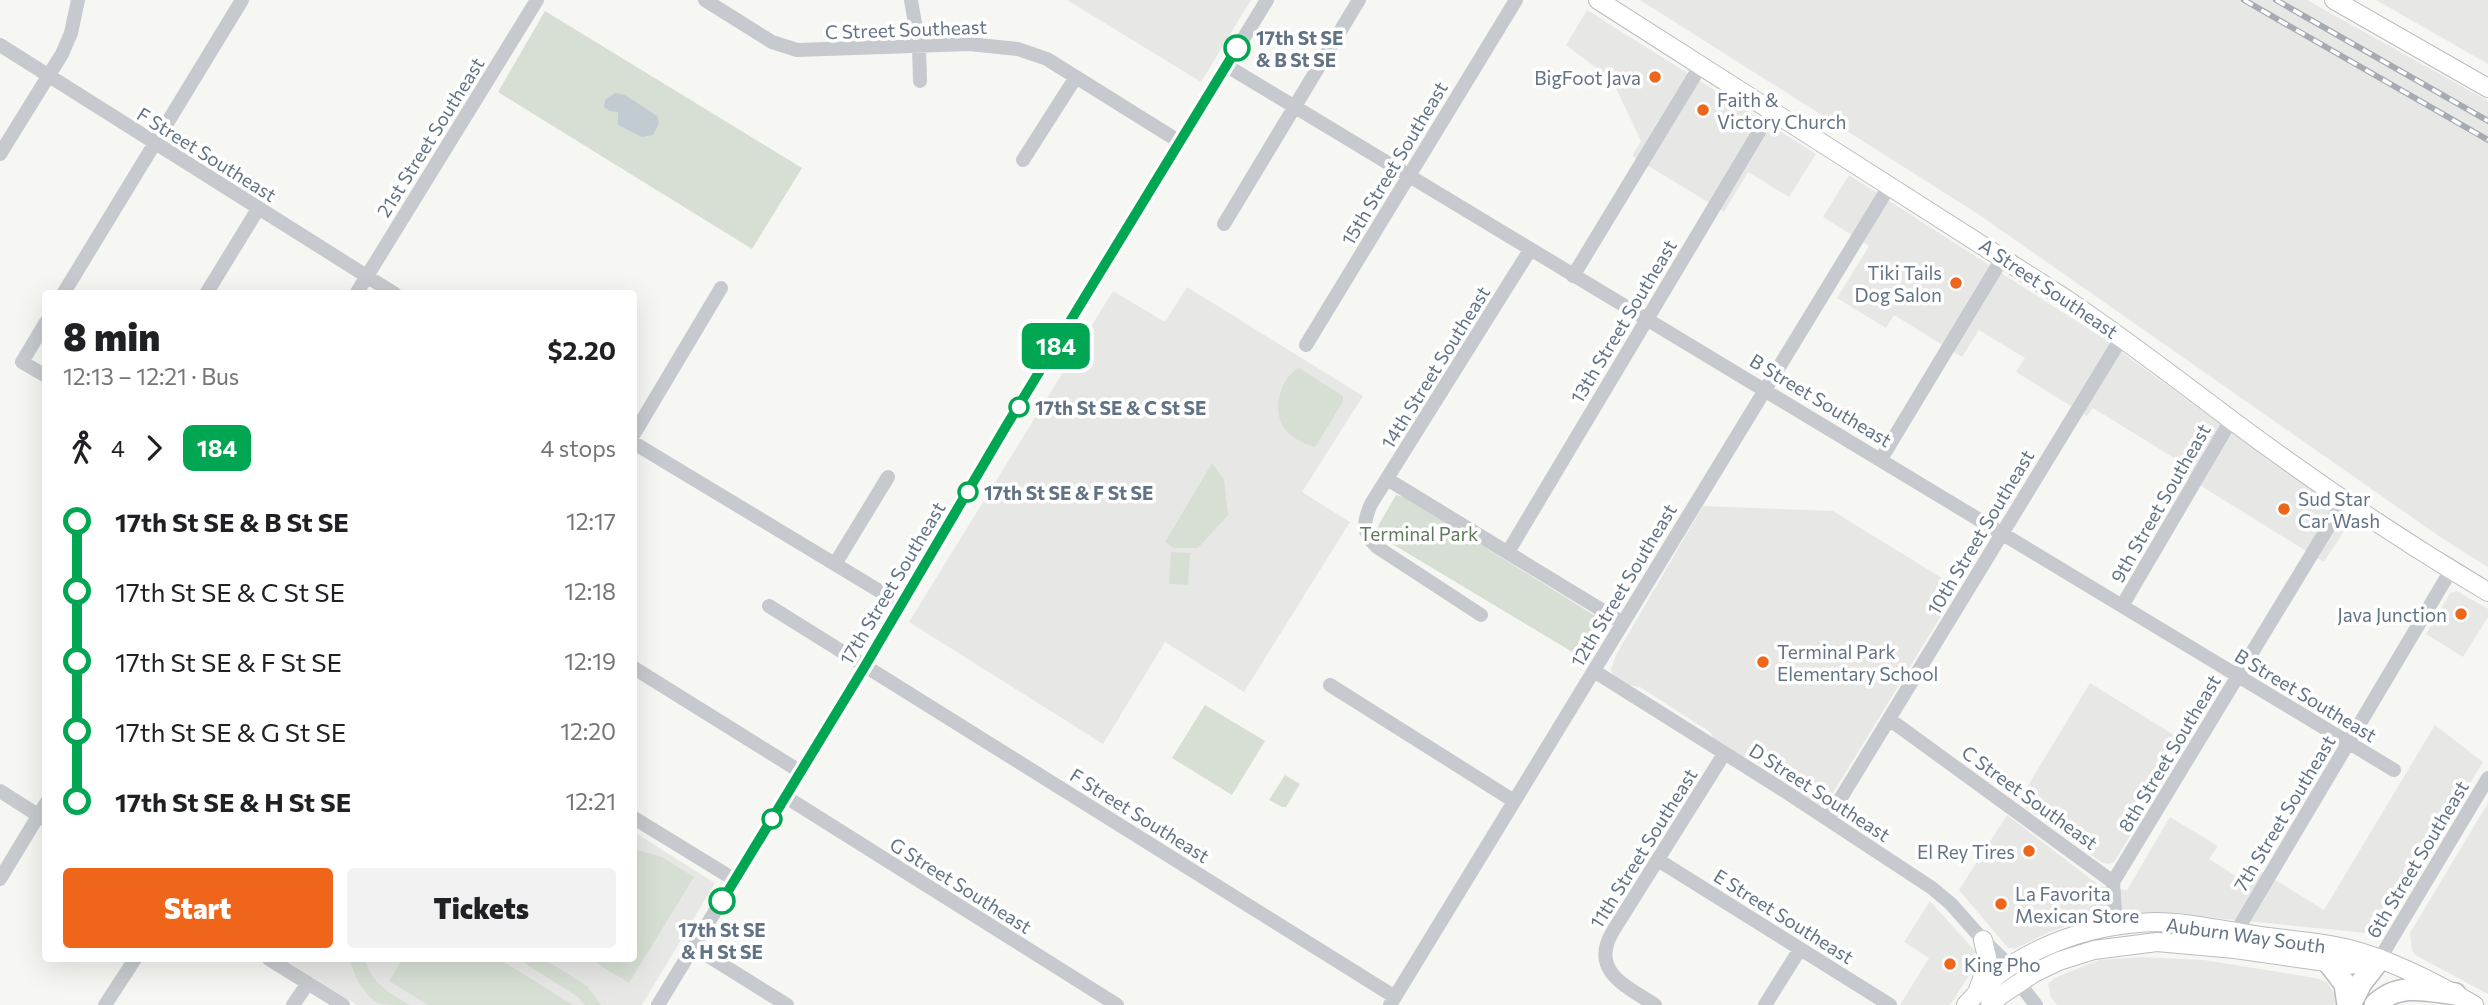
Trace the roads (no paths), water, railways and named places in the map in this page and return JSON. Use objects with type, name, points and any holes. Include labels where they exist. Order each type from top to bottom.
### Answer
[{"type":"highway","points":[[2349,1005],[2361,983],[2379,960]]},
{"type":"highway","points":[[2366,1005],[2376,986],[2379,960]]},
{"type":"highway","points":[[2329,963],[2347,990],[2349,1005]]},
{"type":"highway","points":[[2375,1005],[2390,993],[2404,989],[2455,994]]},
{"type":"main road","name":"A Street Southeast","points":[[1598,0],[2003,257],[2122,337],[2344,501],[2488,592]]},
{"type":"main road","points":[[2334,0],[2488,88]]},
{"type":"main road","name":"Auburn Way South","points":[[1978,1002],[2010,966],[2052,944],[2116,925],[2157,922],[2349,949],[2429,980],[2474,1005]]},
{"type":"main road","points":[[2019,983],[2028,967],[2035,961],[2085,940],[2093,930]]},
{"type":"main road","points":[[1978,1002],[1987,962],[1983,940]]},
{"type":"main road","name":"Auburn Way South","points":[[1978,1002],[2059,961],[2094,950],[2157,942],[2235,949],[2347,965],[2379,960]]},
{"type":"street","points":[[0,154],[67,43],[78,0]]},
{"type":"street","points":[[64,290],[242,0]]},
{"type":"street","name":"C Street Southeast","points":[[705,0],[772,42],[806,51],[986,45],[1018,49],[1047,60],[1180,142]]},
{"type":"street","points":[[911,0],[919,47],[920,81]]},
{"type":"street","name":"17th Street Southeast","points":[[658,1005],[865,666],[1005,428],[1267,0]]},
{"type":"street","points":[[1224,225],[1359,0]]},
{"type":"street","name":"15th Street Southeast","points":[[1306,345],[1516,0]]},
{"type":"street","name":"21st Street Southeast","points":[[358,290],[533,1]]},
{"type":"street","name":"F Street Southeast","points":[[0,46],[389,290]]},
{"type":"street","points":[[1573,275],[1701,65]]},
{"type":"street","name":"B Street Southeast","points":[[1227,66],[2394,770]]},
{"type":"street","points":[[1023,160],[1076,77]]},
{"type":"street","name":"13th Street Southeast","points":[[1508,552],[1772,110]]},
{"type":"street","name":"12th Street Southeast","points":[[1392,1001],[1890,185]]},
{"type":"street","points":[[208,290],[258,209]]},
{"type":"street","name":"14th Street Southeast","points":[[1481,615],[1397,562],[1371,542],[1364,526],[1371,504],[1530,250]]},
{"type":"street","points":[[1881,459],[2003,257]]},
{"type":"street","points":[[637,429],[721,288]]},
{"type":"street","points":[[42,329],[22,362],[42,374]]},
{"type":"street","name":"10th Street Southeast","points":[[1828,820],[2122,337]]},
{"type":"street","name":"9th Street Southeast","points":[[2122,606],[2231,419]]},
{"type":"street","points":[[637,445],[901,604]]},
{"type":"street","points":[[835,564],[888,477]]},
{"type":"street","points":[[1387,479],[1623,622]]},
{"type":"street","name":"8th Street Southeast","points":[[2113,882],[2344,501]]},
{"type":"street","name":"7th Street Southeast","points":[[2236,932],[2451,570]]},
{"type":"street","name":"F Street Southeast","points":[[769,606],[1392,1001]]},
{"type":"street","points":[[637,670],[801,772]]},
{"type":"street","name":"D Street Southeast","points":[[1594,671],[1942,896],[2010,966]]},
{"type":"street","points":[[1330,685],[1514,801]]},
{"type":"street","name":"C Street Southeast","points":[[1889,719],[2113,882]]},
{"type":"street","name":"11th Street Southeast","points":[[1655,1005],[1617,980],[1606,965],[1608,939],[1724,754]]},
{"type":"street","name":"6th Street Southeast","points":[[2379,960],[2488,778]]},
{"type":"street","points":[[0,791],[42,812]]},
{"type":"street","name":"G Street Southeast","points":[[786,797],[1117,1005]]},
{"type":"street","points":[[0,879],[42,815]]},
{"type":"street","points":[[637,820],[735,880]]},
{"type":"street","name":"E Street Southeast","points":[[1658,860],[1890,1005]]},
{"type":"street","points":[[2113,882],[2116,925]]},
{"type":"street","points":[[694,947],[787,1005]]},
{"type":"street","points":[[1765,1005],[1800,949]]},
{"type":"street","points":[[105,1005],[133,962]]},
{"type":"street","points":[[275,962],[343,1005]]},
{"type":"street","points":[[293,1005],[308,983]]},
{"type":"street","points":[[2019,983],[2036,1005]]},
{"type":"railway","points":[[2244,0],[2488,140]]},
{"type":"railway","points":[[2276,0],[2488,121]]},
{"type":"place","name":"17th St SE & B St SE","points":[[1237,48]]},
{"type":"place","name":"BigFoot Java","points":[[1655,77]]},
{"type":"place","name":"Faith & Victory Church","points":[[1703,110]]},
{"type":"place","name":"Tiki Tails Dog Salon","points":[[1956,283]]},
{"type":"place","name":"17th St SE & C St SE","points":[[1019,407]]},
{"type":"place","name":"17th St SE & F St SE","points":[[968,492]]},
{"type":"place","name":"Sud Star Car Wash","points":[[2284,509]]},
{"type":"place","name":"Java Junction","points":[[2461,614]]},
{"type":"place","name":"Terminal Park Elementary School","points":[[1763,662]]},
{"type":"place","name":"El Rey Tires","points":[[2029,851]]},
{"type":"place","name":"17th St SE & H St SE","points":[[722,901]]},
{"type":"place","name":"La Favorita Mexican Store","points":[[2001,904]]},
{"type":"place","name":"King Pho","points":[[1950,964]]},
{"type":"park label","name":"Terminal Park","points":[[1419,533]]}]
